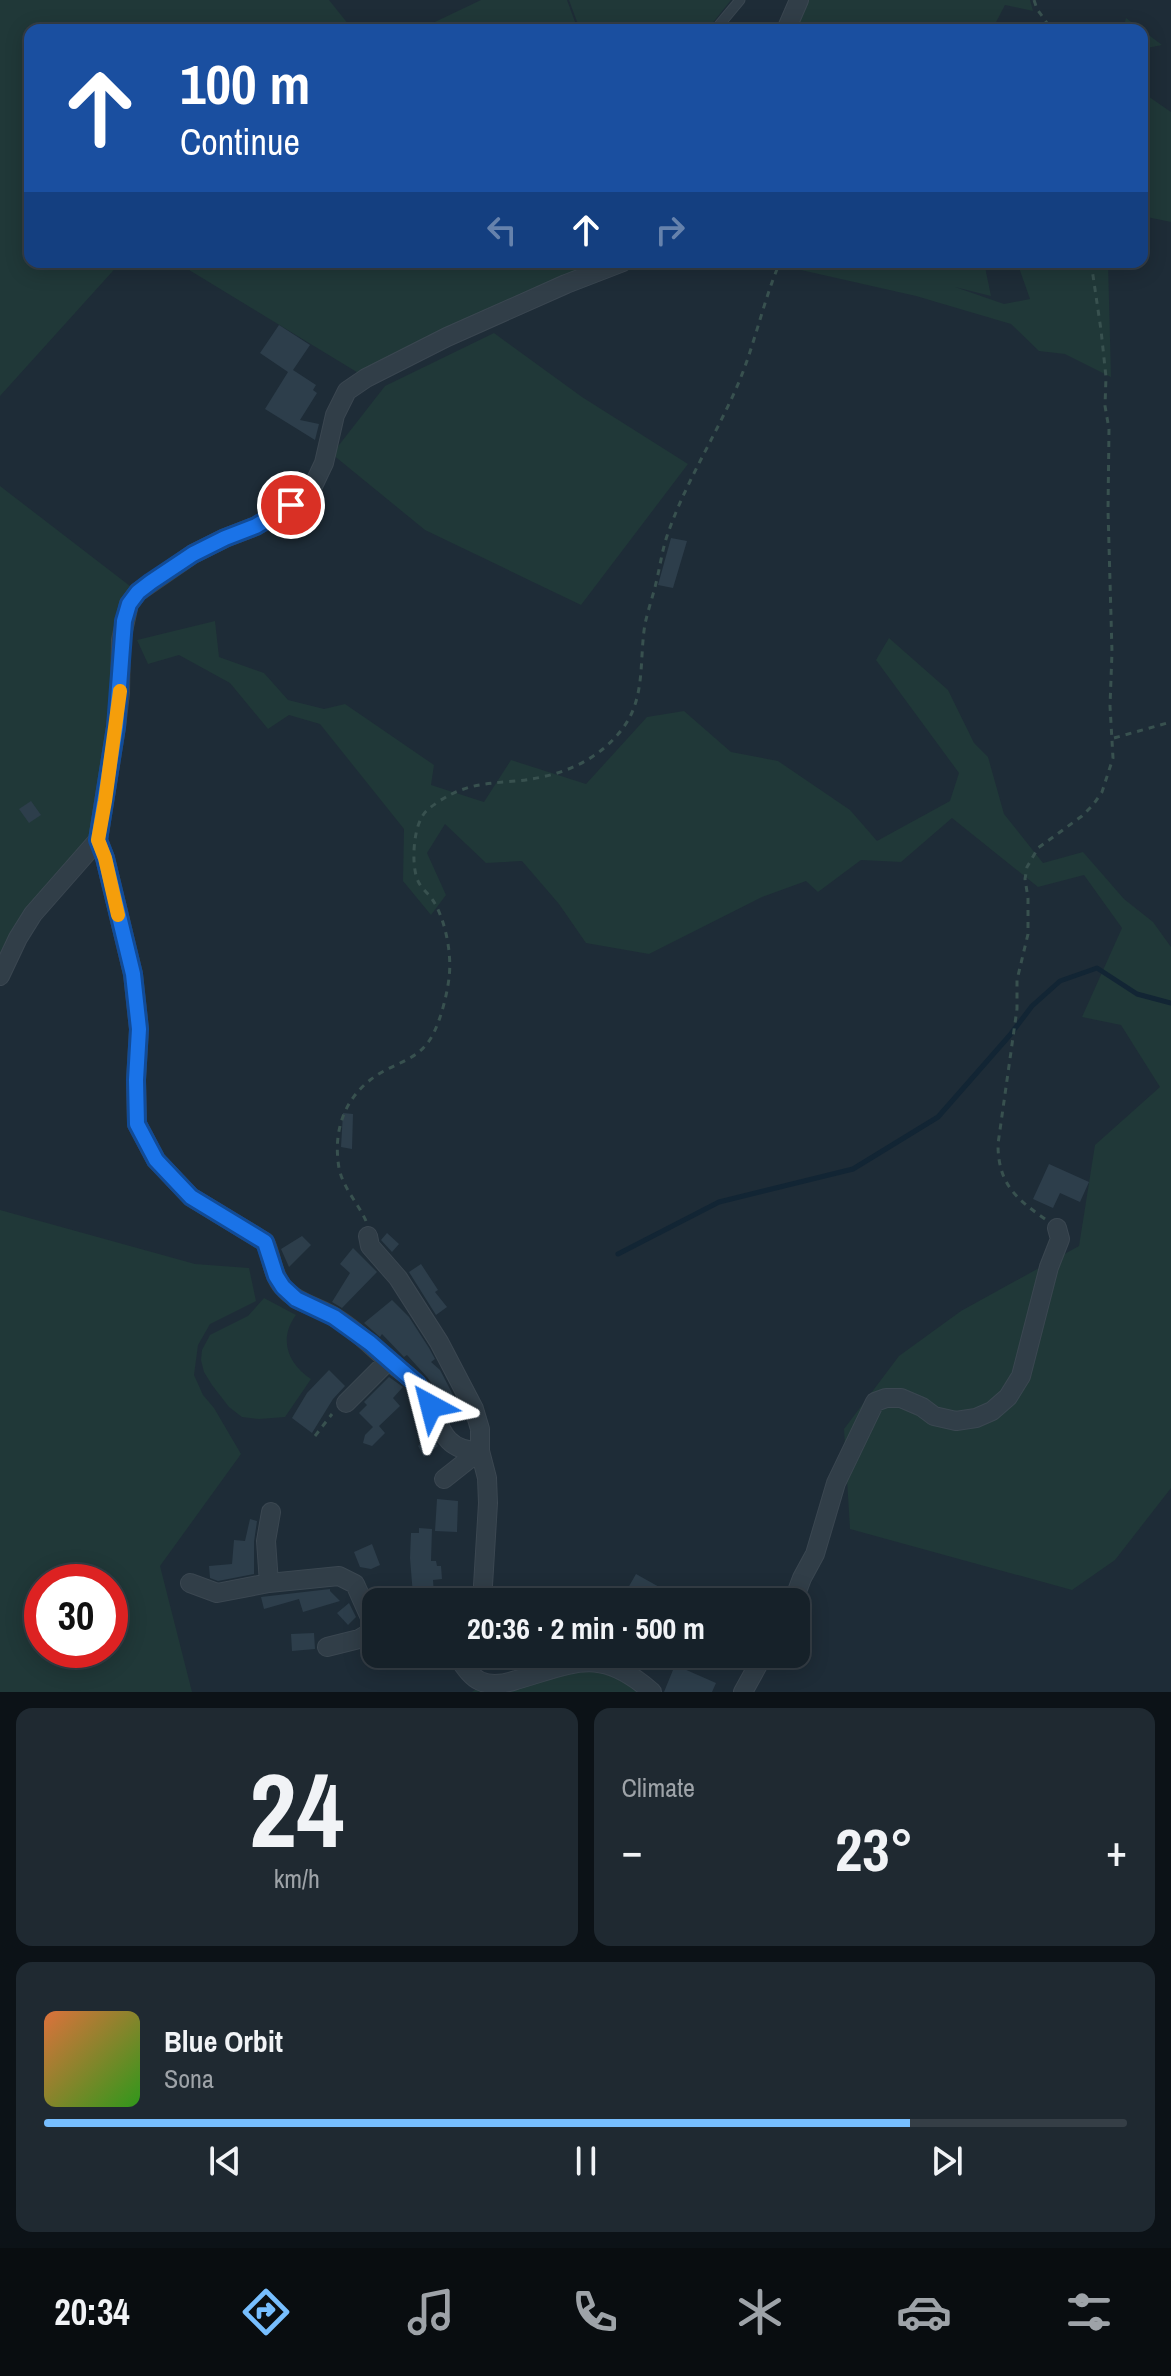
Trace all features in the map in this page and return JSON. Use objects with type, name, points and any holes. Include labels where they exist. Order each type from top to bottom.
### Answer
[{"type":"street","points":[[789,24],[799,0]]},
{"type":"street","points":[[476,1451],[463,1450],[447,1439],[425,1394],[370,1343],[334,1317],[296,1299],[283,1287],[276,1276],[265,1242],[191,1197],[156,1160],[137,1124],[139,1029],[133,974],[98,840],[116,727],[124,621],[129,604],[138,592],[193,554],[256,526],[291,505],[314,484],[324,463],[335,415],[347,391],[366,378],[447,337],[607,268]]},
{"type":"street","points":[[0,976],[33,914],[98,840]]},
{"type":"street","points":[[798,1588],[815,1554],[836,1483],[875,1402],[901,1398],[934,1416],[956,1421],[976,1418],[992,1411],[1008,1397],[1021,1376],[1040,1297],[1060,1239],[1057,1228]]},
{"type":"street","points":[[368,1236],[370,1246],[398,1278],[439,1342],[474,1409],[480,1429],[476,1451],[444,1479]]},
{"type":"street","points":[[346,1403],[389,1360]]},
{"type":"street","points":[[476,1451],[487,1478],[483,1588]]},
{"type":"street","points":[[269,1583],[266,1541],[271,1512]]},
{"type":"street","points":[[190,1583],[217,1593],[328,1576],[348,1579],[362,1596]]},
{"type":"street","points":[[327,1647],[362,1637]]},
{"type":"street","points":[[467,1668],[475,1679],[502,1684],[557,1668]]},
{"type":"street","points":[[618,1668],[638,1679],[652,1692]]},
{"type":"street","points":[[743,1692],[756,1668]]},
{"type":"lane","points":[[720,24],[740,0]]},
{"type":"path","points":[[1034,0],[1048,24]]},
{"type":"path","points":[[368,1236],[365,1219],[348,1192],[339,1169],[337,1154],[341,1119],[353,1098],[370,1079],[407,1060],[427,1044],[435,1031],[449,978],[448,951],[440,916],[434,901],[415,875],[413,850],[419,822],[432,806],[467,787],[491,781],[540,778],[585,762],[613,740],[630,718],[641,682],[646,621],[666,538],[679,504],[741,376],[778,268]]},
{"type":"path","points":[[1057,1228],[1022,1203],[1010,1188],[998,1163],[1000,1121],[1017,1009],[1017,980],[1028,934],[1025,879],[1031,857],[1038,848],[1082,816],[1102,792],[1113,758],[1109,429],[1092,268]]},
{"type":"path","points":[[1114,738],[1171,722]]},
{"type":"path","points":[[315,1436],[335,1411],[346,1403]]},
{"type":"green space","points":[[0,0],[329,0],[348,24],[24,24],[24,268],[116,268],[0,396]]},
{"type":"green space","points":[[481,0],[567,0],[576,24],[431,24]]},
{"type":"green space","points":[[569,0],[731,0],[712,24],[578,24]]},
{"type":"green space","points":[[809,0],[1030,0],[1033,11],[1005,5],[995,24],[798,24]]},
{"type":"green space","points":[[1148,34],[1162,45],[1148,48]]},
{"type":"green space","points":[[1148,96],[1171,112],[1171,222],[1148,217]]},
{"type":"green space","points":[[186,268],[595,268],[360,374]]},
{"type":"green space","points":[[985,268],[991,296],[955,287],[1004,304],[1030,299],[1019,268],[1108,268],[1111,377],[1065,354],[1039,351],[1011,324],[916,296],[801,270]]},
{"type":"green space","points":[[494,333],[582,397],[688,464],[581,605],[425,530],[332,454],[385,386]]},
{"type":"green space","points":[[0,486],[130,586],[121,608],[116,681],[91,836],[0,965]]},
{"type":"green space","points":[[215,621],[219,657],[264,673],[288,700],[324,709],[345,704],[434,765],[431,785],[484,802],[511,760],[586,784],[647,717],[684,711],[731,752],[778,761],[850,810],[877,841],[950,801],[959,773],[876,660],[889,638],[948,690],[974,743],[988,757],[1004,814],[1043,863],[1083,852],[1124,899],[1153,922],[1171,947],[1171,1488],[1115,1560],[1072,1590],[850,1529],[844,1429],[899,1356],[961,1311],[1079,1246],[1095,1145],[1160,1087],[1121,1025],[1082,1017],[1122,928],[1084,875],[1038,887],[952,818],[901,862],[861,860],[818,892],[806,881],[762,897],[649,954],[586,943],[559,904],[522,861],[486,863],[445,824],[427,853],[446,895],[431,915],[403,881],[404,829],[320,724],[289,715],[268,729],[230,683],[179,655],[148,664],[137,640]]},
{"type":"green space","points":[[0,1210],[195,1264],[249,1268],[256,1301],[210,1324],[198,1345],[194,1375],[203,1395],[241,1454],[160,1566],[192,1692],[0,1692]]},
{"type":"green space","points":[[264,1298],[296,1315],[288,1333],[288,1350],[296,1366],[311,1379],[285,1417],[259,1419],[242,1417],[229,1407],[204,1372],[201,1360],[202,1350],[210,1335],[248,1316]]},
{"type":"green space","points":[[605,1669],[642,1692],[472,1692],[477,1688],[564,1672]]},
{"type":"building","points":[[279,325],[310,345],[293,370],[316,385],[313,390],[317,393],[300,420],[319,424],[315,440],[265,409],[288,372],[260,353]]},
{"type":"building","points":[[671,538],[687,541],[673,588],[658,585]]},
{"type":"building","points":[[31,801],[41,815],[29,823],[19,809]]},
{"type":"building","points":[[343,1113],[353,1114],[352,1149],[341,1147]]},
{"type":"building","points":[[1049,1164],[1089,1182],[1080,1202],[1060,1193],[1053,1208],[1033,1199]]},
{"type":"building","points":[[387,1233],[399,1244],[392,1252],[381,1240]]},
{"type":"building","points":[[302,1236],[311,1245],[289,1267],[281,1249]]},
{"type":"building","points":[[353,1248],[377,1272],[342,1308],[332,1302],[350,1273],[340,1264]]},
{"type":"building","points":[[421,1264],[438,1290],[435,1292],[447,1307],[436,1315],[409,1272]]},
{"type":"building","points":[[392,1300],[409,1317],[429,1348],[435,1359],[431,1362],[440,1370],[462,1412],[456,1417],[407,1355],[404,1357],[382,1334],[380,1337],[364,1323]]},
{"type":"building","points":[[329,1370],[345,1386],[312,1433],[292,1418],[307,1393]]},
{"type":"building","points":[[389,1377],[403,1387],[393,1398],[400,1406],[379,1426],[385,1433],[372,1446],[363,1443],[365,1435],[373,1427],[359,1413],[367,1405],[364,1402]]},
{"type":"building","points":[[430,1434],[438,1446],[424,1457],[418,1446]]},
{"type":"building","points":[[437,1499],[458,1501],[457,1532],[435,1531]]},
{"type":"building","points":[[250,1519],[257,1521],[254,1574],[218,1581],[210,1578],[209,1566],[232,1564],[234,1540],[245,1541]]},
{"type":"building","points":[[419,1528],[432,1529],[431,1561],[441,1566],[442,1579],[433,1580],[434,1588],[412,1588],[411,1533],[419,1533]]},
{"type":"building","points":[[372,1544],[380,1565],[371,1569],[360,1567],[354,1552]]},
{"type":"building","points":[[636,1574],[661,1588],[628,1588]]},
{"type":"building","points":[[330,1589],[340,1601],[303,1612],[299,1599],[264,1609],[261,1597]]},
{"type":"building","points":[[349,1603],[356,1617],[348,1625],[337,1613]]},
{"type":"building","points":[[314,1633],[315,1649],[292,1651],[291,1634]]},
{"type":"building","points":[[674,1668],[682,1668],[716,1683],[712,1692],[664,1692]]},
{"type":"waterway","points":[[618,1254],[719,1202],[853,1169],[938,1117],[1032,1006],[1060,981],[1097,968],[1137,994],[1171,1003]]},
{"type":"slow traffic","points":[[118,915],[98,840],[120,691]]},
{"type":"route","points":[[291,505],[256,526],[193,554],[151,582],[129,604],[124,621],[116,727],[98,840],[133,974],[139,1029],[137,1124],[156,1160],[191,1197],[265,1242],[276,1276],[283,1287],[296,1299],[334,1317],[370,1343],[417,1384],[431,1406]]}]
